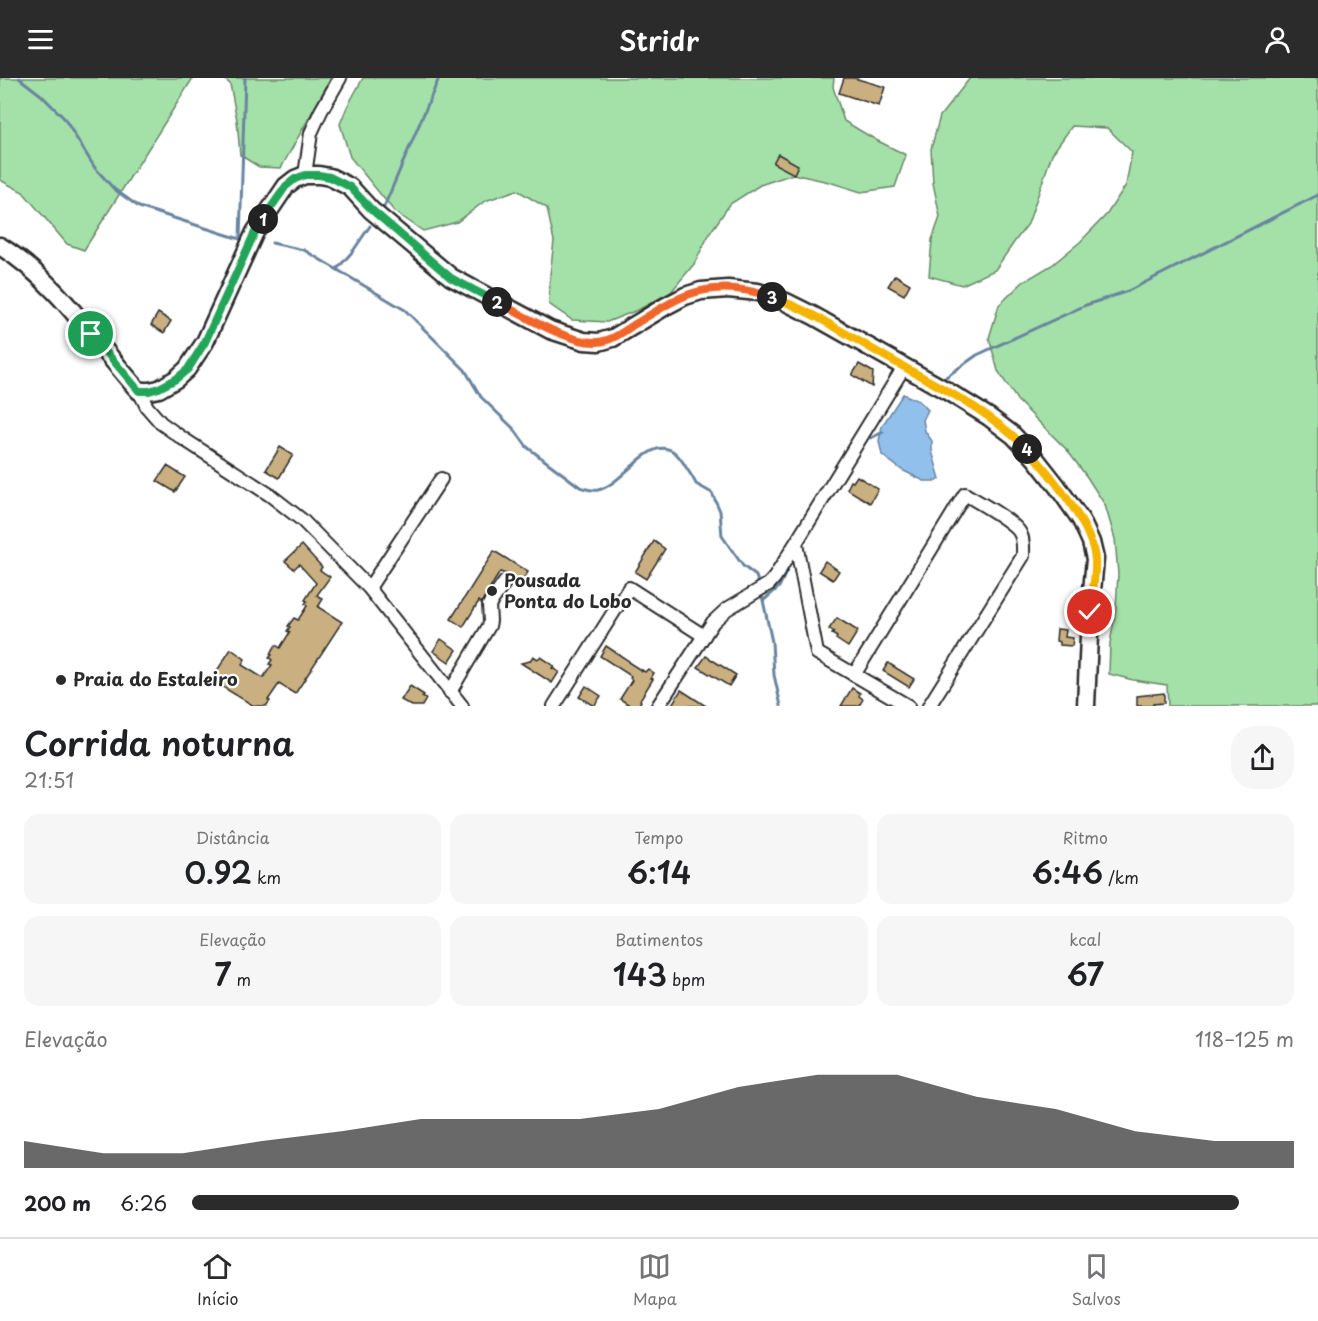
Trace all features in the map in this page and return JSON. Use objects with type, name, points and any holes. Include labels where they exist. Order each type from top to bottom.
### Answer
[{"type":"main road","points":[[0,246],[40,275],[139,391],[159,388],[188,369],[205,342],[255,232],[286,186],[305,175],[330,177],[350,187],[372,210],[451,278],[550,330],[584,341],[599,342],[613,338],[685,296],[701,291],[728,289],[758,292],[786,302],[989,417],[1013,435],[1057,486],[1081,520],[1091,542],[1095,559],[1086,706]]},
{"type":"street","points":[[305,175],[310,133],[340,78]]},
{"type":"street","points":[[658,706],[713,622],[727,609],[769,584],[775,577],[885,400],[902,366]]},
{"type":"street","points":[[139,391],[147,407],[161,423],[278,501],[302,520],[369,588],[462,706]]},
{"type":"street","points":[[369,588],[441,478]]},
{"type":"street","points":[[854,675],[965,494],[1013,524],[1020,532],[1024,544],[1023,556],[929,706]]},
{"type":"street","points":[[796,544],[817,653],[908,706]]},
{"type":"street","points":[[450,692],[489,626],[489,605],[505,582]]},
{"type":"street","points":[[554,706],[630,588],[704,636]]},
{"type":"green space","points":[[0,78],[193,78],[84,250],[67,244],[23,192],[0,180]]},
{"type":"green space","points":[[223,78],[331,78],[281,168],[259,167],[240,155],[237,120],[230,84]]},
{"type":"green space","points":[[363,78],[834,78],[833,87],[844,121],[906,155],[895,187],[861,192],[793,174],[760,185],[730,204],[710,233],[694,264],[671,292],[640,309],[607,322],[572,320],[549,304],[554,241],[547,208],[517,190],[485,201],[457,222],[423,231],[394,211],[350,157],[340,124]]},
{"type":"green space","points":[[970,78],[1318,78],[1318,706],[1168,706],[1167,685],[1109,674],[1118,574],[1115,539],[1105,505],[1067,450],[1017,400],[998,371],[989,338],[999,305],[1023,282],[1052,265],[1080,242],[1107,214],[1126,185],[1132,152],[1107,128],[1072,126],[1052,154],[1028,224],[995,270],[962,285],[929,276],[932,240],[940,217],[933,183],[931,149],[940,116]]},
{"type":"water","points":[[903,394],[919,401],[928,410],[923,420],[925,431],[932,441],[932,451],[940,479],[924,481],[902,470],[882,455],[879,441],[882,426]]},
{"type":"building","points":[[844,78],[854,78],[885,87],[879,106],[839,93]]},
{"type":"building","points":[[778,154],[798,165],[794,174],[773,163]]},
{"type":"building","points":[[895,275],[910,284],[904,295],[888,286]]},
{"type":"building","points":[[158,313],[171,321],[164,333],[151,325]]},
{"type":"building","points":[[859,364],[873,372],[872,387],[852,375]]},
{"type":"building","points":[[280,447],[293,455],[279,478],[266,470]]},
{"type":"building","points":[[167,466],[185,477],[175,492],[157,481]]},
{"type":"building","points":[[857,476],[878,489],[870,503],[847,489]]},
{"type":"building","points":[[654,541],[665,549],[646,579],[635,572]]},
{"type":"building","points":[[302,545],[322,567],[320,570],[330,577],[317,595],[323,599],[318,607],[342,622],[295,694],[279,684],[266,706],[254,706],[211,680],[231,649],[245,659],[242,665],[263,678],[272,665],[269,664],[272,660],[269,658],[272,655],[270,654],[276,645],[280,648],[290,632],[287,631],[290,627],[288,626],[294,618],[298,620],[307,606],[305,600],[316,583],[299,564],[294,569],[285,561]]},
{"type":"building","points":[[494,551],[528,572],[520,585],[509,575],[500,572],[463,627],[451,619]]},
{"type":"building","points":[[825,561],[839,571],[833,580],[819,571]]},
{"type":"building","points":[[837,618],[858,631],[848,647],[836,639],[837,637],[832,634],[834,632],[829,629]]},
{"type":"building","points":[[1057,629],[1066,630],[1065,637],[1073,638],[1072,646],[1060,645],[1060,642],[1056,641]]},
{"type":"building","points":[[441,639],[457,650],[449,662],[433,651]]},
{"type":"building","points":[[606,646],[642,671],[645,672],[648,669],[654,673],[638,706],[631,706],[620,699],[632,680],[631,676],[600,656]]},
{"type":"building","points":[[533,656],[538,659],[540,657],[559,672],[552,683],[521,663],[530,661]]},
{"type":"building","points":[[706,656],[736,675],[729,686],[698,667]]},
{"type":"building","points":[[888,663],[914,679],[909,687],[883,671]]},
{"type":"building","points":[[410,686],[424,695],[422,697],[426,699],[422,706],[412,706],[401,700]]},
{"type":"building","points":[[586,686],[601,696],[594,706],[579,697]]},
{"type":"building","points":[[852,688],[860,693],[859,696],[863,699],[859,706],[841,706]]},
{"type":"building","points":[[681,690],[706,706],[671,706]]},
{"type":"building","points":[[1164,693],[1164,703],[1153,704],[1154,706],[1137,706],[1137,696]]},
{"type":"waterway","points":[[19,78],[41,95],[64,118],[95,168],[114,189],[139,207],[240,239],[245,78]]},
{"type":"waterway","points":[[384,207],[439,78]]},
{"type":"waterway","points":[[946,377],[977,355],[1086,305],[1128,291],[1318,195]]},
{"type":"waterway","points":[[337,269],[370,226]]},
{"type":"waterway","points":[[272,243],[304,250],[405,310],[465,370],[481,397],[514,429],[527,447],[580,487],[598,490],[609,485],[653,451],[663,448],[674,452],[696,484],[712,493],[720,511],[722,536],[743,566],[756,576],[759,585]]},
{"type":"waterway","points":[[871,438],[883,432]]},
{"type":"waterway","points":[[764,600],[779,587],[788,568]]},
{"type":"waterway","points":[[761,591],[772,642],[774,675],[781,706]]},
{"type":"place","name":"Pousada Ponta do Lobo","points":[[492,591]]},
{"type":"place","name":"Praia do Estaleiro","points":[[61,680]]},
{"type":"route","points":[[91,334],[139,391],[159,388],[176,379],[188,369],[205,342],[255,232],[286,186],[305,175],[330,177],[350,187],[372,210],[451,278],[550,330],[584,341],[599,342],[613,338],[666,306],[701,291],[728,289],[758,292],[786,302],[814,316],[947,391],[1013,435],[1057,486],[1081,520],[1091,542],[1095,559],[1090,612]]}]
